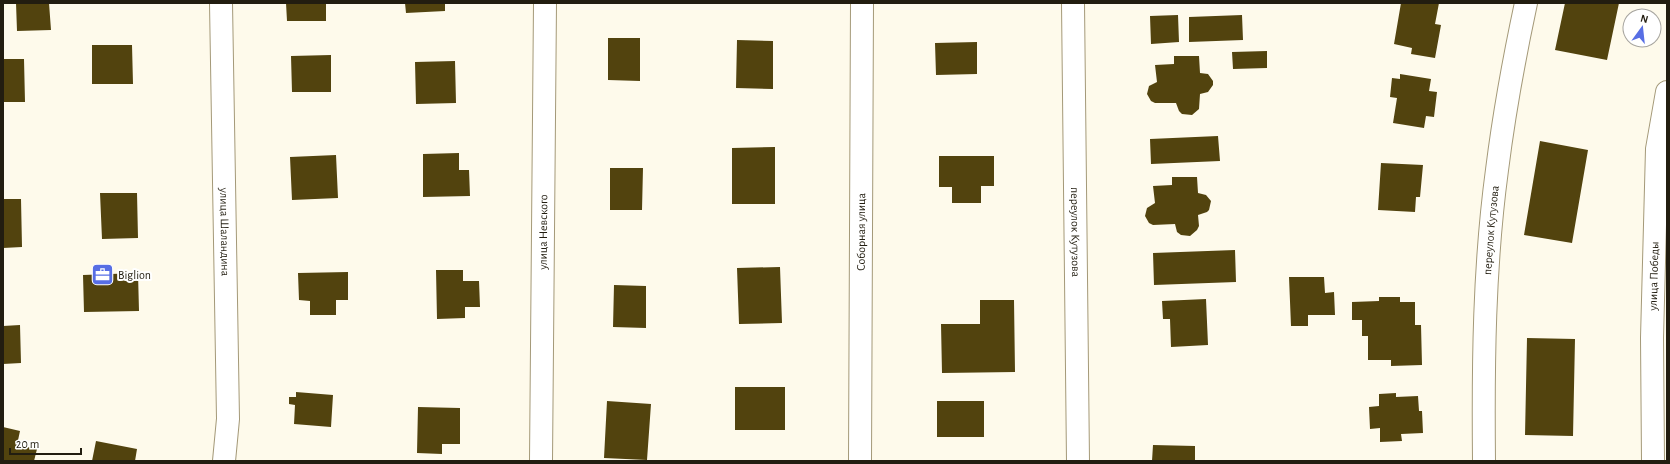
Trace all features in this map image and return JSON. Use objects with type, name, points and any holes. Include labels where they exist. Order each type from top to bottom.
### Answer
[{"type":"street","name":"улица Шаландина","points":[[221,3],[228,419],[224,461]]},
{"type":"street","name":"улица Невского","points":[[541,461],[545,3]]},
{"type":"street","name":"Соборная улица","points":[[860,461],[862,3]]},
{"type":"street","name":"переулок Кутузова","points":[[1073,3],[1078,461]]},
{"type":"street","name":"переулок Кутузова","points":[[1484,461],[1486,292],[1497,172],[1508,88],[1526,3]]},
{"type":"street","name":"улица Победы","points":[[1653,461],[1652,338],[1662,177],[1657,149],[1667,92]]},
{"type":"building","points":[[16,3],[49,3],[51,30],[17,31]]},
{"type":"building","points":[[286,3],[326,3],[326,21],[287,21]]},
{"type":"building","points":[[405,3],[445,3],[445,11],[406,13]]},
{"type":"building","points":[[1401,3],[1439,3],[1435,24],[1441,25],[1435,58],[1411,54],[1412,48],[1394,44]]},
{"type":"building","points":[[1565,3],[1619,3],[1607,60],[1555,50]]},
{"type":"building","points":[[1178,15],[1179,42],[1151,44],[1150,16]]},
{"type":"building","points":[[1242,15],[1243,40],[1189,42],[1189,17]]},
{"type":"building","points":[[608,38],[640,38],[640,81],[608,80]]},
{"type":"building","points":[[737,40],[773,41],[773,89],[736,88]]},
{"type":"building","points":[[977,42],[977,74],[936,75],[935,43]]},
{"type":"building","points":[[92,45],[132,45],[133,84],[92,84]]},
{"type":"building","points":[[1267,51],[1267,68],[1233,69],[1232,52]]},
{"type":"building","points":[[331,55],[331,92],[292,92],[291,56]]},
{"type":"building","points":[[1174,56],[1199,56],[1200,73],[1208,74],[1213,81],[1213,85],[1208,92],[1200,94],[1199,109],[1192,115],[1182,114],[1176,103],[1155,103],[1151,101],[1147,94],[1149,86],[1157,82],[1155,65],[1174,64]]},
{"type":"building","points":[[3,59],[24,59],[25,102],[3,102]]},
{"type":"building","points":[[455,61],[456,103],[416,104],[415,62]]},
{"type":"building","points":[[1400,74],[1431,79],[1429,91],[1437,92],[1434,117],[1426,116],[1424,128],[1393,123],[1397,98],[1390,97],[1392,78],[1400,79]]},
{"type":"building","points":[[1218,136],[1220,161],[1151,164],[1150,139]]},
{"type":"building","points":[[1540,141],[1588,150],[1572,243],[1524,235]]},
{"type":"building","points":[[775,147],[775,204],[732,204],[732,148]]},
{"type":"building","points":[[459,153],[459,170],[469,170],[470,196],[423,197],[423,154]]},
{"type":"building","points":[[336,155],[338,198],[292,200],[290,157]]},
{"type":"building","points":[[939,156],[994,156],[994,186],[981,186],[981,203],[952,203],[952,187],[939,187]]},
{"type":"building","points":[[1381,163],[1423,165],[1420,197],[1416,197],[1415,212],[1378,210]]},
{"type":"building","points":[[610,168],[643,168],[642,210],[610,210]]},
{"type":"building","points":[[1172,177],[1197,177],[1198,193],[1206,195],[1211,201],[1209,210],[1198,215],[1199,226],[1190,236],[1181,235],[1177,232],[1175,224],[1153,225],[1149,223],[1145,216],[1147,208],[1155,203],[1153,186],[1172,185]]},
{"type":"building","points":[[100,193],[137,193],[138,238],[102,239]]},
{"type":"building","points":[[3,199],[21,199],[22,247],[3,248]]},
{"type":"building","points":[[1235,250],[1236,282],[1154,285],[1153,253]]},
{"type":"building","points":[[780,267],[782,323],[739,324],[737,268]]},
{"type":"building","points":[[436,270],[463,270],[463,281],[479,281],[480,307],[465,307],[465,318],[437,319]]},
{"type":"building","points":[[348,272],[348,300],[336,300],[336,315],[310,315],[310,301],[299,300],[298,273]]},
{"type":"building","points":[[138,273],[139,311],[84,312],[83,275]]},
{"type":"building","points":[[1289,277],[1324,277],[1325,293],[1334,292],[1335,315],[1308,315],[1308,326],[1291,326]]},
{"type":"building","points":[[614,285],[646,286],[646,328],[613,327]]},
{"type":"building","points":[[1379,297],[1400,297],[1400,302],[1415,302],[1415,325],[1421,325],[1422,365],[1391,366],[1391,360],[1368,360],[1368,336],[1362,336],[1362,320],[1352,320],[1352,302],[1379,301]]},
{"type":"building","points":[[1206,299],[1208,345],[1171,347],[1170,319],[1163,319],[1162,301]]},
{"type":"building","points":[[980,300],[1014,300],[1015,372],[942,373],[941,324],[980,324]]},
{"type":"building","points":[[20,325],[21,363],[3,364],[3,326]]},
{"type":"building","points":[[1527,338],[1575,339],[1573,436],[1525,435]]},
{"type":"building","points":[[735,387],[785,387],[785,430],[735,430]]},
{"type":"building","points":[[296,392],[333,395],[331,427],[294,424],[295,405],[289,404],[289,397],[296,397]]},
{"type":"building","points":[[1396,393],[1396,397],[1418,396],[1419,411],[1422,411],[1423,433],[1401,434],[1402,441],[1380,442],[1380,428],[1370,429],[1369,407],[1379,406],[1379,394]]},
{"type":"building","points":[[607,401],[651,404],[647,460],[604,458]]},
{"type":"building","points":[[937,401],[984,401],[984,437],[937,437]]},
{"type":"building","points":[[418,407],[460,408],[460,444],[442,444],[442,454],[417,453]]},
{"type":"building","points":[[3,427],[20,431],[17,445],[37,449],[34,461],[3,461]]},
{"type":"building","points":[[96,441],[137,449],[135,461],[92,461]]},
{"type":"building","points":[[1153,445],[1195,446],[1195,461],[1152,461]]},
{"type":"place","name":"Biglion","points":[[102,275]]}]
